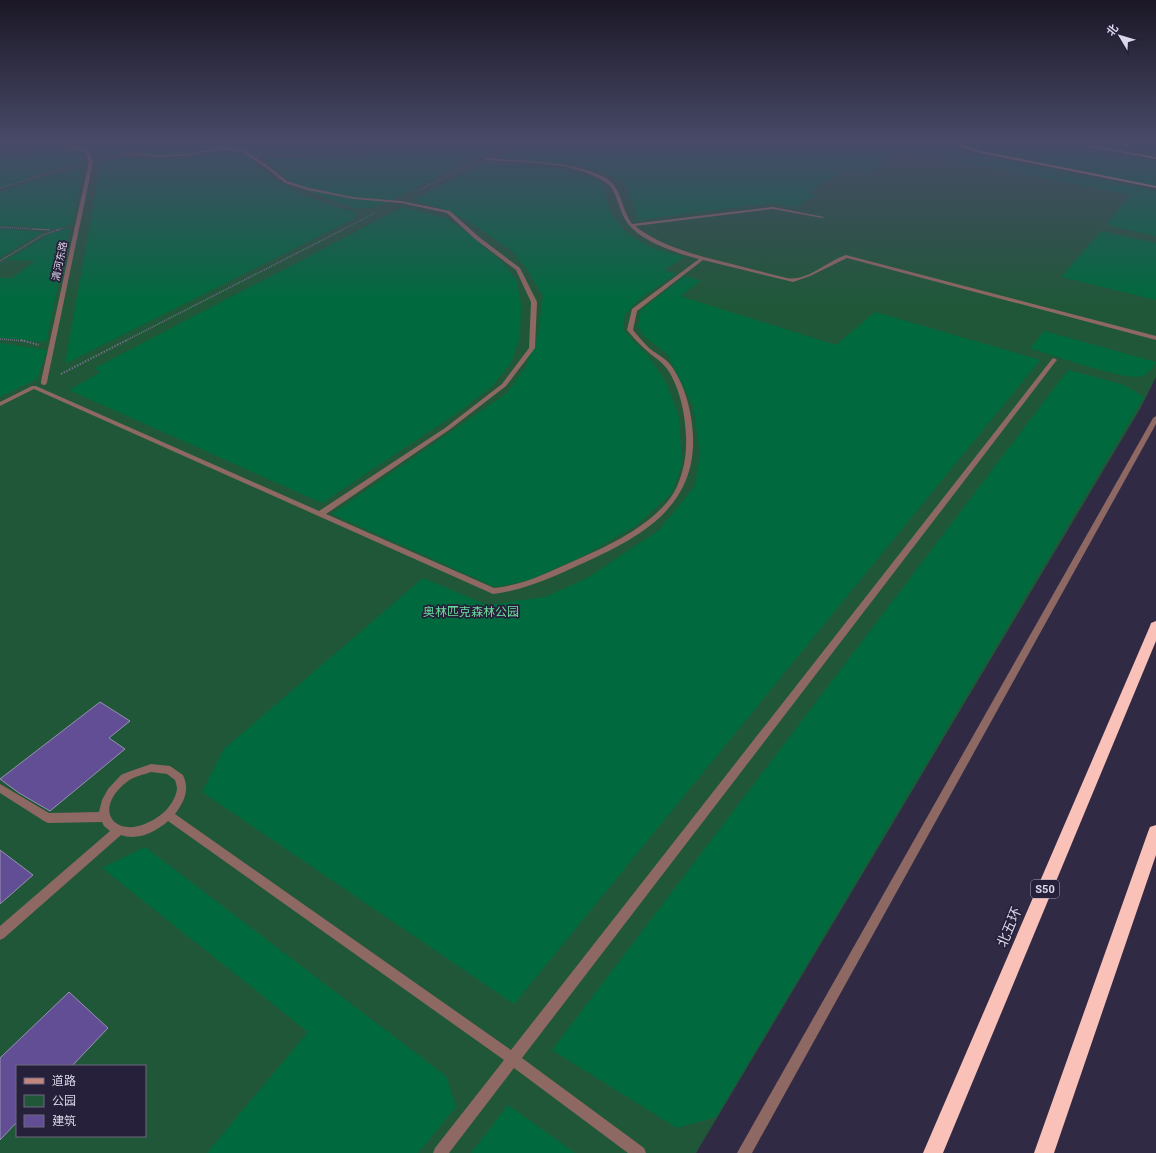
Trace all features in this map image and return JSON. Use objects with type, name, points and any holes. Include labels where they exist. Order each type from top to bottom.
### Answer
[{"type":"highway","name":"北五环","points":[[933,1153],[1156,626]]},
{"type":"highway","points":[[1044,1153],[1156,832]]},
{"type":"street","name":"清河东路","points":[[44,380],[83,195]]},
{"type":"street","points":[[320,514],[447,429],[504,385],[532,348],[534,302],[518,269],[477,238],[448,212],[397,201],[353,198],[337,195]]},
{"type":"street","points":[[616,195],[621,210],[631,225],[654,241],[730,266],[795,280],[846,256],[1156,338]]},
{"type":"street","points":[[631,225],[773,208],[822,217]]},
{"type":"street","points":[[0,404],[34,388],[493,591],[512,590],[604,550],[647,523],[671,502],[685,476],[691,442],[687,412],[675,378],[666,362],[648,350],[630,330],[634,310],[703,258]]},
{"type":"street","points":[[440,1153],[514,1060],[1054,360]]},
{"type":"street","points":[[744,1153],[1156,418]]},
{"type":"street","points":[[162,768],[172,771],[179,777],[183,786],[182,795],[177,806],[169,816],[144,830],[130,833],[118,831],[109,826],[105,817],[104,807],[108,797],[126,778],[138,772],[162,768]]},
{"type":"street","points":[[0,788],[48,818],[105,817]]},
{"type":"street","points":[[169,816],[514,1060],[638,1153]]},
{"type":"street","points":[[0,934],[118,831]]},
{"type":"path","points":[[34,388],[409,195]]},
{"type":"path","points":[[0,228],[52,230],[76,225]]},
{"type":"path","points":[[0,261],[52,230]]},
{"type":"path","points":[[0,339],[19,340],[51,348]]},
{"type":"green space","name":"奥林匹克森林公园","points":[[0,195],[1156,195],[1156,377],[1140,409],[696,1153],[0,1153]]},
{"type":"green space","points":[[0,195],[78,195],[72,225],[53,229],[0,226]]},
{"type":"green space","points":[[95,195],[304,195],[355,212],[355,218],[65,364]]},
{"type":"green space","points":[[318,195],[401,195],[377,207],[358,209]]},
{"type":"green space","points":[[423,195],[605,195],[611,214],[628,234],[650,247],[684,257],[664,270],[676,274],[639,299],[625,314],[623,330],[648,356],[666,382],[679,417],[682,464],[672,493],[637,525],[583,556],[529,580],[495,587],[332,514],[507,393],[525,368],[538,336],[543,296],[528,271],[512,251],[466,220],[443,209],[413,200]]},
{"type":"green space","points":[[629,195],[817,195],[796,207],[770,203],[638,220]]},
{"type":"green space","points":[[1130,195],[1156,195],[1156,236],[1106,225]]},
{"type":"green space","points":[[403,207],[445,218],[465,231],[502,262],[517,281],[521,306],[520,337],[511,363],[492,386],[460,411],[322,503],[69,390],[101,372],[95,368]]},
{"type":"green space","points":[[70,228],[46,342],[0,338],[0,278],[12,278],[35,261],[7,260],[50,234]]},
{"type":"green space","points":[[0,229],[4,229],[43,232],[0,257]]},
{"type":"green space","points":[[1101,231],[1156,243],[1156,300],[1061,277]]},
{"type":"green space","points":[[685,276],[701,281],[680,296],[836,345],[875,312],[1040,360],[514,1004],[202,792],[224,749],[423,578],[487,605],[545,597],[587,578],[659,530],[695,486],[700,453],[693,406],[667,354],[644,336],[638,327],[641,310]]},
{"type":"green space","points":[[1044,331],[1156,363],[1145,375],[1135,377],[1106,371],[1030,348]]},
{"type":"green space","points":[[0,343],[47,350],[37,379],[0,397]]},
{"type":"green space","points":[[1068,370],[1124,385],[1144,397],[716,1117],[677,1128],[552,1050]]},
{"type":"green space","points":[[145,847],[446,1076],[456,1107],[418,1153],[207,1153],[308,1032],[102,868]]},
{"type":"green space","points":[[508,1105],[575,1153],[471,1153]]},
{"type":"building","points":[[100,702],[130,721],[109,738],[125,749],[50,811],[19,793],[0,779]]},
{"type":"building","points":[[0,850],[33,875],[0,904]]},
{"type":"building","points":[[69,992],[108,1028],[73,1065],[16,1065],[16,1123],[0,1140],[0,1058]]}]
